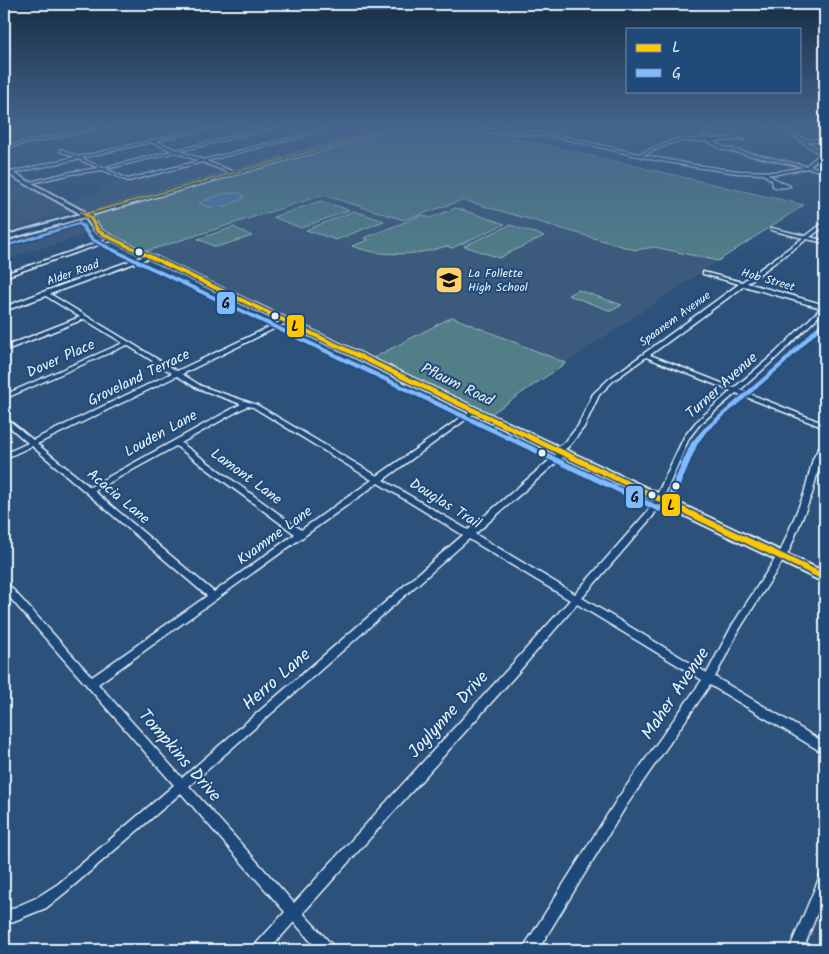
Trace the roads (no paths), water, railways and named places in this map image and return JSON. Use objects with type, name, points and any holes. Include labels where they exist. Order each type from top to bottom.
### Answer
[{"type":"street","points":[[28,183],[90,171]]},
{"type":"street","points":[[106,171],[128,180],[165,171]]},
{"type":"street","points":[[227,171],[231,172]]},
{"type":"street","points":[[4,236],[236,171]]},
{"type":"street","points":[[720,171],[764,173],[795,171]]},
{"type":"street","points":[[6,172],[83,213]]},
{"type":"street","points":[[764,173],[774,180]]},
{"type":"street","name":"Pflaum Road","points":[[83,213],[91,218],[98,231],[114,239],[825,578]]},
{"type":"street","name":"Spaanem Avenue","points":[[560,452],[581,427],[596,394],[645,355],[825,224]]},
{"type":"street","points":[[773,229],[825,242]]},
{"type":"street","points":[[4,276],[114,239]]},
{"type":"street","name":"Alder Road","points":[[4,308],[149,256]]},
{"type":"street","name":"Hob Street","points":[[705,273],[825,307]]},
{"type":"street","name":"Douglas Trail","points":[[45,293],[199,387],[247,403],[378,479],[825,749]]},
{"type":"street","name":"Turner Avenue","points":[[659,499],[686,438],[698,423],[736,391],[825,307]]},
{"type":"street","points":[[4,349],[84,317]]},
{"type":"street","name":"Groveland Terrace","points":[[4,457],[286,321]]},
{"type":"street","name":"Dover Place","points":[[4,397],[127,343]]},
{"type":"street","points":[[645,355],[825,426]]},
{"type":"street","name":"Louden Lane","points":[[89,491],[247,403]]},
{"type":"street","name":"Kvamme Lane","points":[[92,683],[474,411]]},
{"type":"street","name":"Acacia Lane","points":[[4,419],[214,597]]},
{"type":"street","name":"Lamont Lane","points":[[175,442],[301,534]]},
{"type":"street","name":"Maher Avenue","points":[[530,950],[622,802],[710,678],[736,627],[782,557],[808,494],[817,459],[825,444]]},
{"type":"street","name":"Herro Lane","points":[[4,919],[40,903],[62,888],[468,535],[560,452]]},
{"type":"street","name":"Joylynne Drive","points":[[260,950],[511,673],[650,514],[659,499]]},
{"type":"street","name":"Tompkins Drive","points":[[4,585],[327,950]]},
{"type":"street","points":[[796,950],[825,878]]},
{"type":"place","name":"La Follette High School","points":[[449,280]]}]
